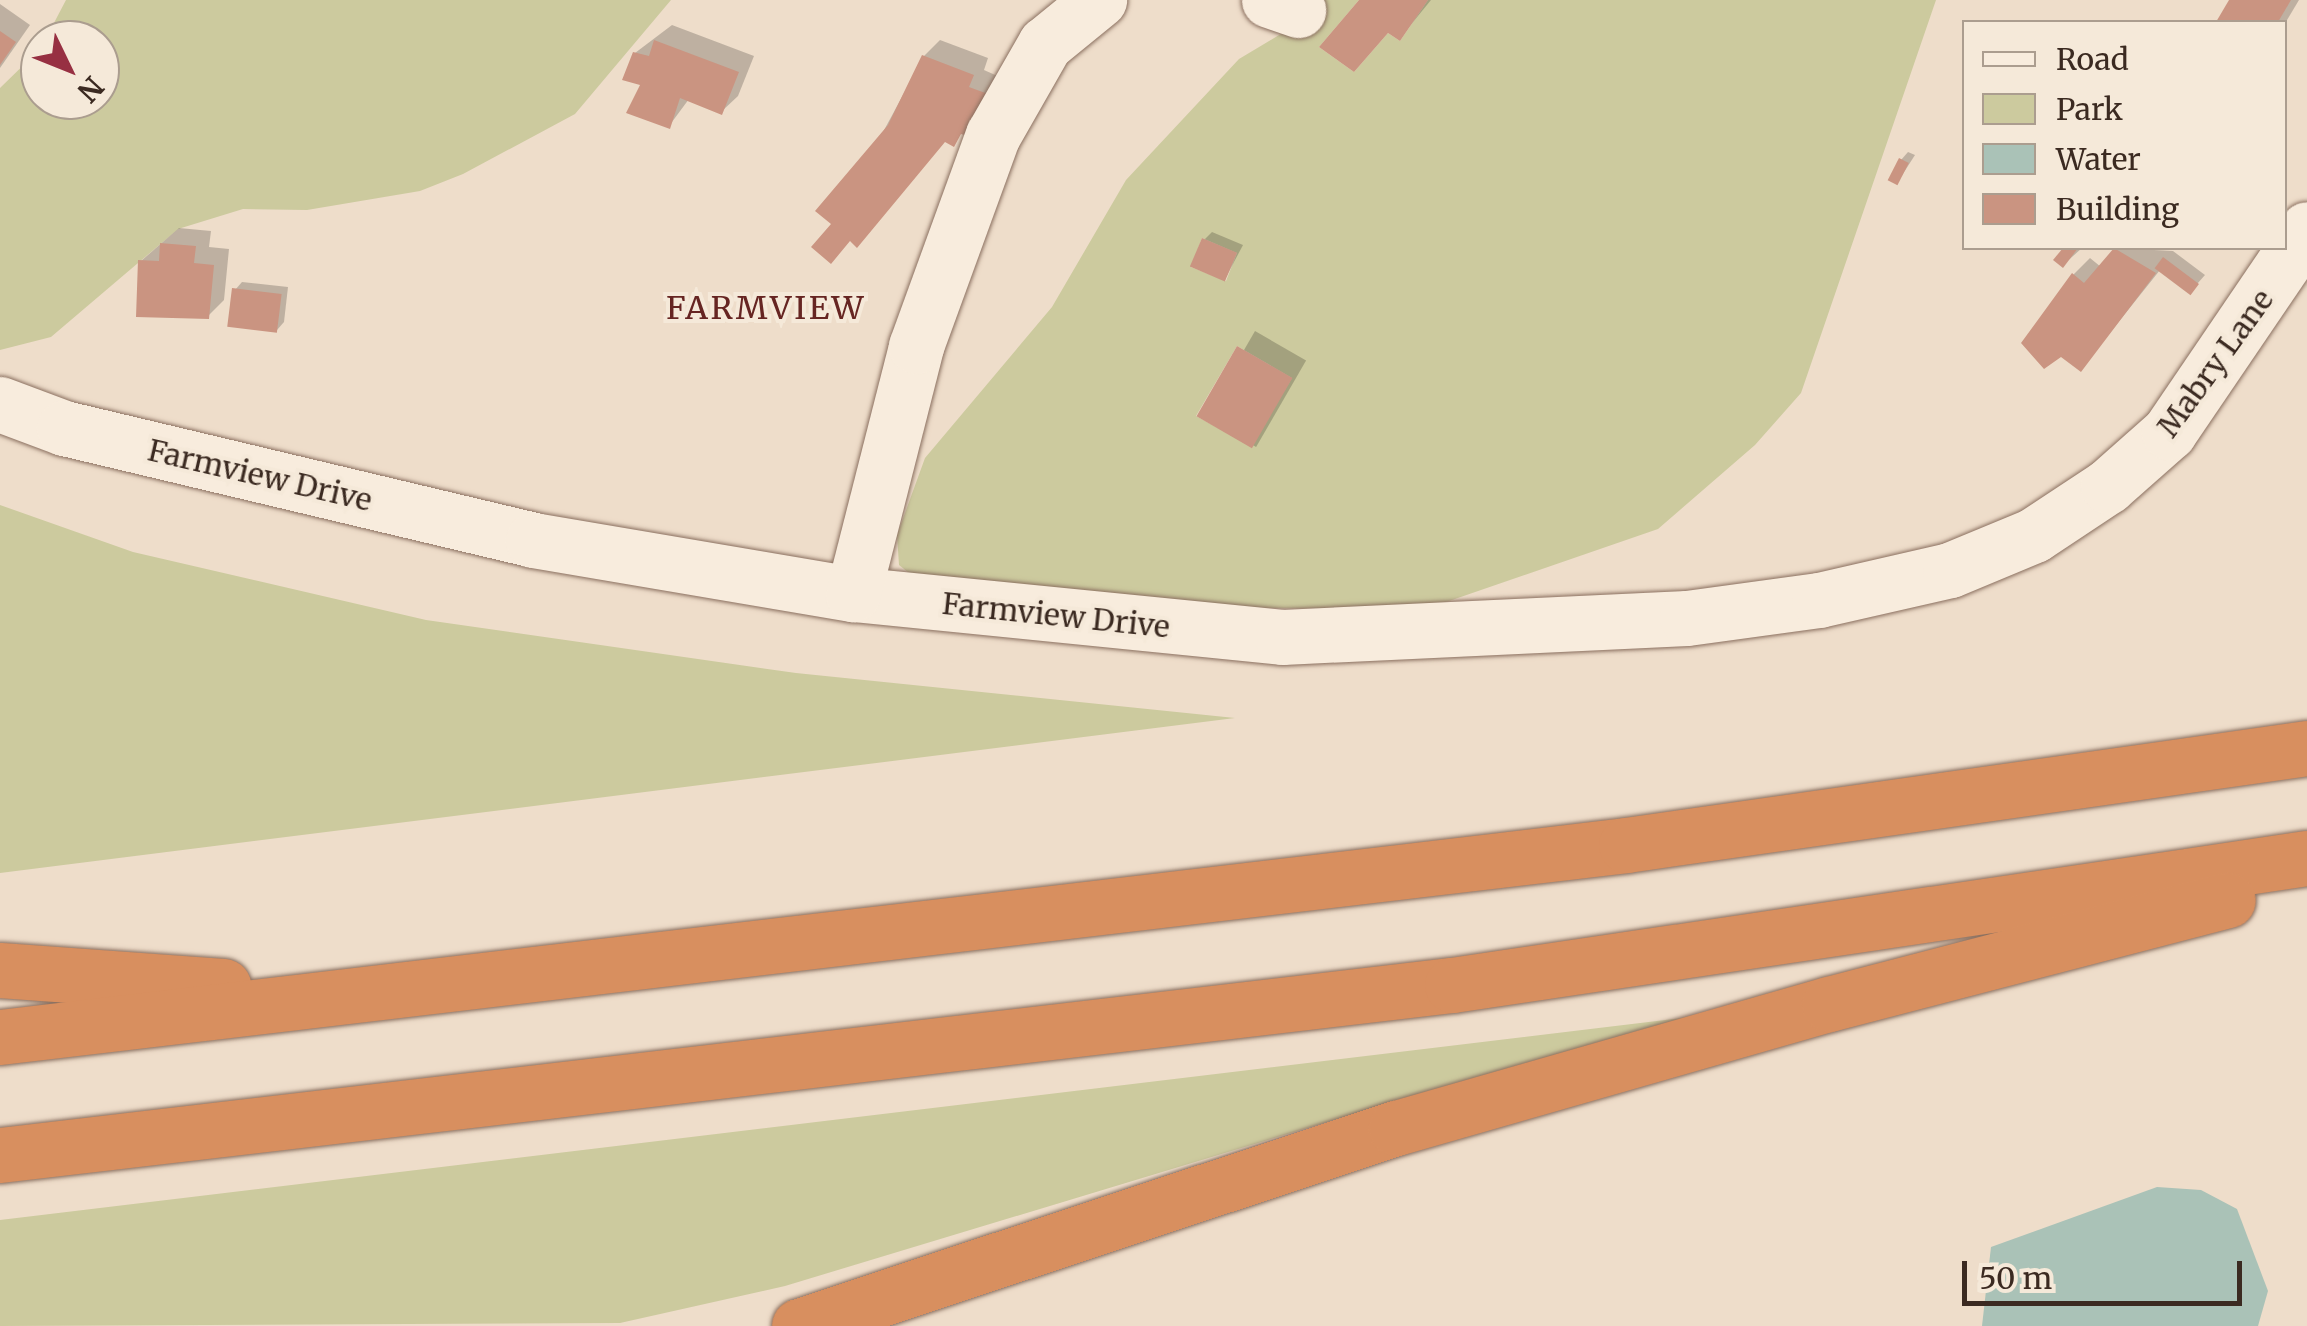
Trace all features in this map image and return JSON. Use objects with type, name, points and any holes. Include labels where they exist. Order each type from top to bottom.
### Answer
[{"type":"highway","points":[[0,1037],[1626,845],[2307,748]]},
{"type":"highway","points":[[0,1155],[1433,987],[2307,858]]},
{"type":"highway","points":[[799,1326],[1396,1128],[2307,877]]},
{"type":"highway","points":[[0,970],[243,987],[304,1002]]},
{"type":"street","points":[[853,594],[916,346],[992,136],[1045,44],[1100,0]]},
{"type":"street","name":"Mabry Lane","points":[[2108,486],[2169,432],[2307,229]]},
{"type":"street","name":"Farmview Drive","points":[[0,404],[64,428],[533,540],[853,594],[1282,637],[1687,618],[1819,600],[1950,570],[2034,534],[2108,486]]},
{"type":"green space","points":[[66,0],[671,0],[575,114],[463,174],[420,191],[307,210],[243,209],[178,229],[51,337],[0,350],[0,88],[20,68],[20,120],[120,120],[120,20],[56,20]]},
{"type":"green space","points":[[1320,0],[1359,0],[1319,47],[1354,72],[1388,33],[1400,41],[1428,0],[1936,0],[1801,393],[1755,445],[1658,529],[1423,610],[1194,607],[924,585],[899,565],[897,535],[925,458],[1052,307],[1126,180],[1239,59],[1299,23]],"holes":[[[1202,238],[1237,253],[1226,281],[1191,267]],[[1237,346],[1292,378],[1251,446],[1196,416]]]},
{"type":"green space","points":[[0,505],[133,552],[426,620],[796,673],[1235,718],[0,873]]},
{"type":"green space","points":[[1715,1014],[1390,1103],[785,1286],[620,1323],[0,1326],[0,1220]]},
{"type":"water","points":[[2157,1187],[2201,1190],[2237,1209],[2268,1291],[2258,1326],[1982,1326],[1991,1247]]},
{"type":"building","points":[[1359,0],[1428,0],[1400,41],[1388,33],[1354,72],[1319,47]]},
{"type":"building","points":[[2229,0],[2291,0],[2279,20],[2217,20]]},
{"type":"building","points":[[0,31],[16,42],[0,65]]},
{"type":"building","points":[[654,40],[739,72],[722,115],[680,98],[670,129],[626,113],[640,85],[622,80],[633,52],[649,56]]},
{"type":"building","points":[[922,55],[974,75],[969,87],[988,94],[971,137],[961,134],[954,147],[945,142],[857,248],[850,241],[831,264],[811,247],[831,224],[815,211],[888,125]]},
{"type":"building","points":[[1899,158],[1909,163],[1897,185],[1888,180]]},
{"type":"building","points":[[1202,238],[1237,253],[1225,281],[1190,267]]},
{"type":"building","points":[[160,243],[196,246],[194,263],[214,265],[209,319],[136,317],[138,260],[159,261]]},
{"type":"building","points":[[2061,250],[2076,250],[2063,268],[2053,260]]},
{"type":"building","points":[[2112,250],[2156,273],[2081,372],[2061,357],[2044,369],[2021,343],[2072,273],[2084,283]]},
{"type":"building","points":[[2163,257],[2199,284],[2191,295],[2155,268]]},
{"type":"building","points":[[232,288],[282,294],[277,333],[227,327]]},
{"type":"building","points":[[1237,346],[1292,378],[1252,448],[1196,416]]},
{"type":"district","name":"FARMVIEW","points":[[766,308]]}]
